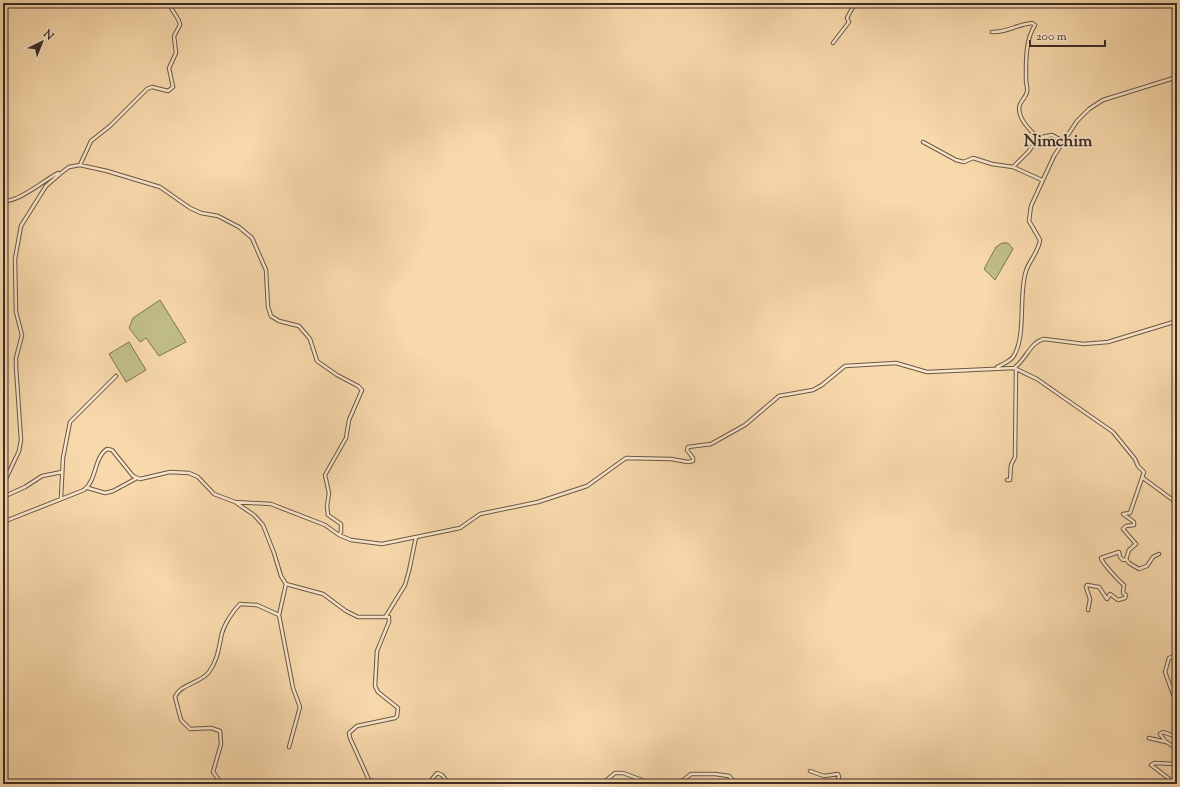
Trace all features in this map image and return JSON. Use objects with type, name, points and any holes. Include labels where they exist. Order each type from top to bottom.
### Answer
[{"type":"street","points":[[80,165],[90,141],[110,126],[147,89],[152,87],[168,91],[173,87],[169,68],[176,53],[174,36],[180,25],[177,14],[171,9],[170,3]]},
{"type":"street","points":[[833,43],[849,22],[848,18],[855,3]]},
{"type":"street","points":[[992,32],[1000,33],[1032,23],[1035,25],[1032,31],[1027,55],[1027,93],[1020,104],[1019,110],[1021,118],[1039,138]]},
{"type":"street","points":[[997,367],[1013,357],[1018,346],[1023,283],[1026,271],[1040,240],[1029,221],[1029,214],[1042,180],[1064,141],[1077,121],[1089,109],[1103,100],[1177,77]]},
{"type":"street","points":[[1012,167],[1029,152],[1039,138],[1046,135],[1052,135],[1064,141]]},
{"type":"street","points":[[923,142],[961,162],[973,158],[992,164],[1012,167],[1042,180]]},
{"type":"street","points":[[3,201],[10,201],[69,167],[80,165],[107,171],[160,187],[190,208],[201,213],[218,216],[239,227],[252,238],[266,270],[268,300],[271,316],[279,321],[299,326],[310,339],[317,361],[324,367],[358,386],[362,390],[349,420],[346,438],[325,475],[329,492],[327,506],[328,515],[341,524],[341,532],[339,535]]},
{"type":"street","points":[[3,485],[19,450],[21,440],[16,358],[22,335],[16,312],[14,274],[21,226],[46,186],[56,176],[69,167]]},
{"type":"street","points":[[1007,480],[1010,480],[1011,465],[1015,457],[1015,369],[1039,340],[1044,339],[1084,344],[1108,342],[1177,321]]},
{"type":"street","points":[[235,502],[271,504],[325,525],[339,535],[351,540],[382,544],[460,528],[480,514],[538,502],[587,486],[626,458],[671,459],[688,462],[693,461],[693,458],[687,450],[688,447],[711,444],[745,425],[780,396],[813,390],[822,385],[845,366],[896,363],[926,372],[997,367],[1015,369],[1038,379],[1113,432],[1144,472],[1130,513],[1122,514],[1134,522],[1134,525],[1123,528],[1136,544],[1129,550],[1126,559]]},
{"type":"street","points":[[61,498],[63,453],[70,422],[116,376]]},
{"type":"street","points":[[87,488],[102,454],[110,448],[136,478]]},
{"type":"street","points":[[3,496],[26,487],[42,476],[62,472]]},
{"type":"street","points":[[3,522],[87,488],[105,493],[113,491],[136,478],[142,479],[170,472],[189,473],[198,477],[214,494],[235,502],[254,515],[263,525],[274,552],[281,576],[286,584],[323,594],[346,611],[358,617],[365,618],[386,616]]},
{"type":"street","points":[[1143,478],[1177,503]]},
{"type":"street","points":[[386,616],[405,585],[416,537]]},
{"type":"street","points":[[1088,610],[1090,599],[1086,587],[1087,585],[1099,587],[1107,599],[1110,594],[1118,600],[1125,598],[1126,595],[1123,593],[1124,585],[1118,581],[1113,571],[1104,565],[1102,558],[1119,552],[1120,557],[1123,560],[1126,559],[1129,563],[1140,569],[1147,566],[1153,557],[1160,554]]},
{"type":"street","points":[[286,584],[279,615],[294,688],[300,707],[289,747]]},
{"type":"street","points":[[222,784],[212,772],[221,744],[220,730],[212,728],[190,729],[181,720],[175,697],[178,691],[196,682],[210,671],[218,654],[223,631],[240,604],[257,605],[279,615]]},
{"type":"street","points":[[386,616],[390,619],[377,651],[375,686],[382,696],[398,708],[397,716],[395,718],[357,726],[349,733],[370,780],[376,783],[388,782],[392,784]]},
{"type":"street","points":[[1177,655],[1169,658],[1165,672],[1177,706]]},
{"type":"street","points":[[1166,742],[1160,733],[1174,736],[1177,735]]},
{"type":"street","points":[[1149,738],[1166,742],[1177,749]]},
{"type":"street","points":[[1176,784],[1151,765],[1154,763],[1177,764]]},
{"type":"street","points":[[810,771],[824,776],[838,774],[839,777],[836,784]]},
{"type":"street","points":[[602,784],[615,773],[623,772],[650,783],[682,781],[691,774],[715,774],[729,776],[737,784]]},
{"type":"street","points":[[428,784],[437,773],[442,775],[448,784]]},
{"type":"shaded area","points":[[1002,243],[1008,243],[1013,249],[995,280],[984,269],[996,247]]},
{"type":"shaded area","points":[[160,300],[186,342],[159,356],[146,338],[140,342],[129,328],[133,318]]},
{"type":"shaded area","points":[[129,342],[146,370],[126,382],[109,354]]},
{"type":"district","name":"Nimchim","points":[[1058,142]]}]
